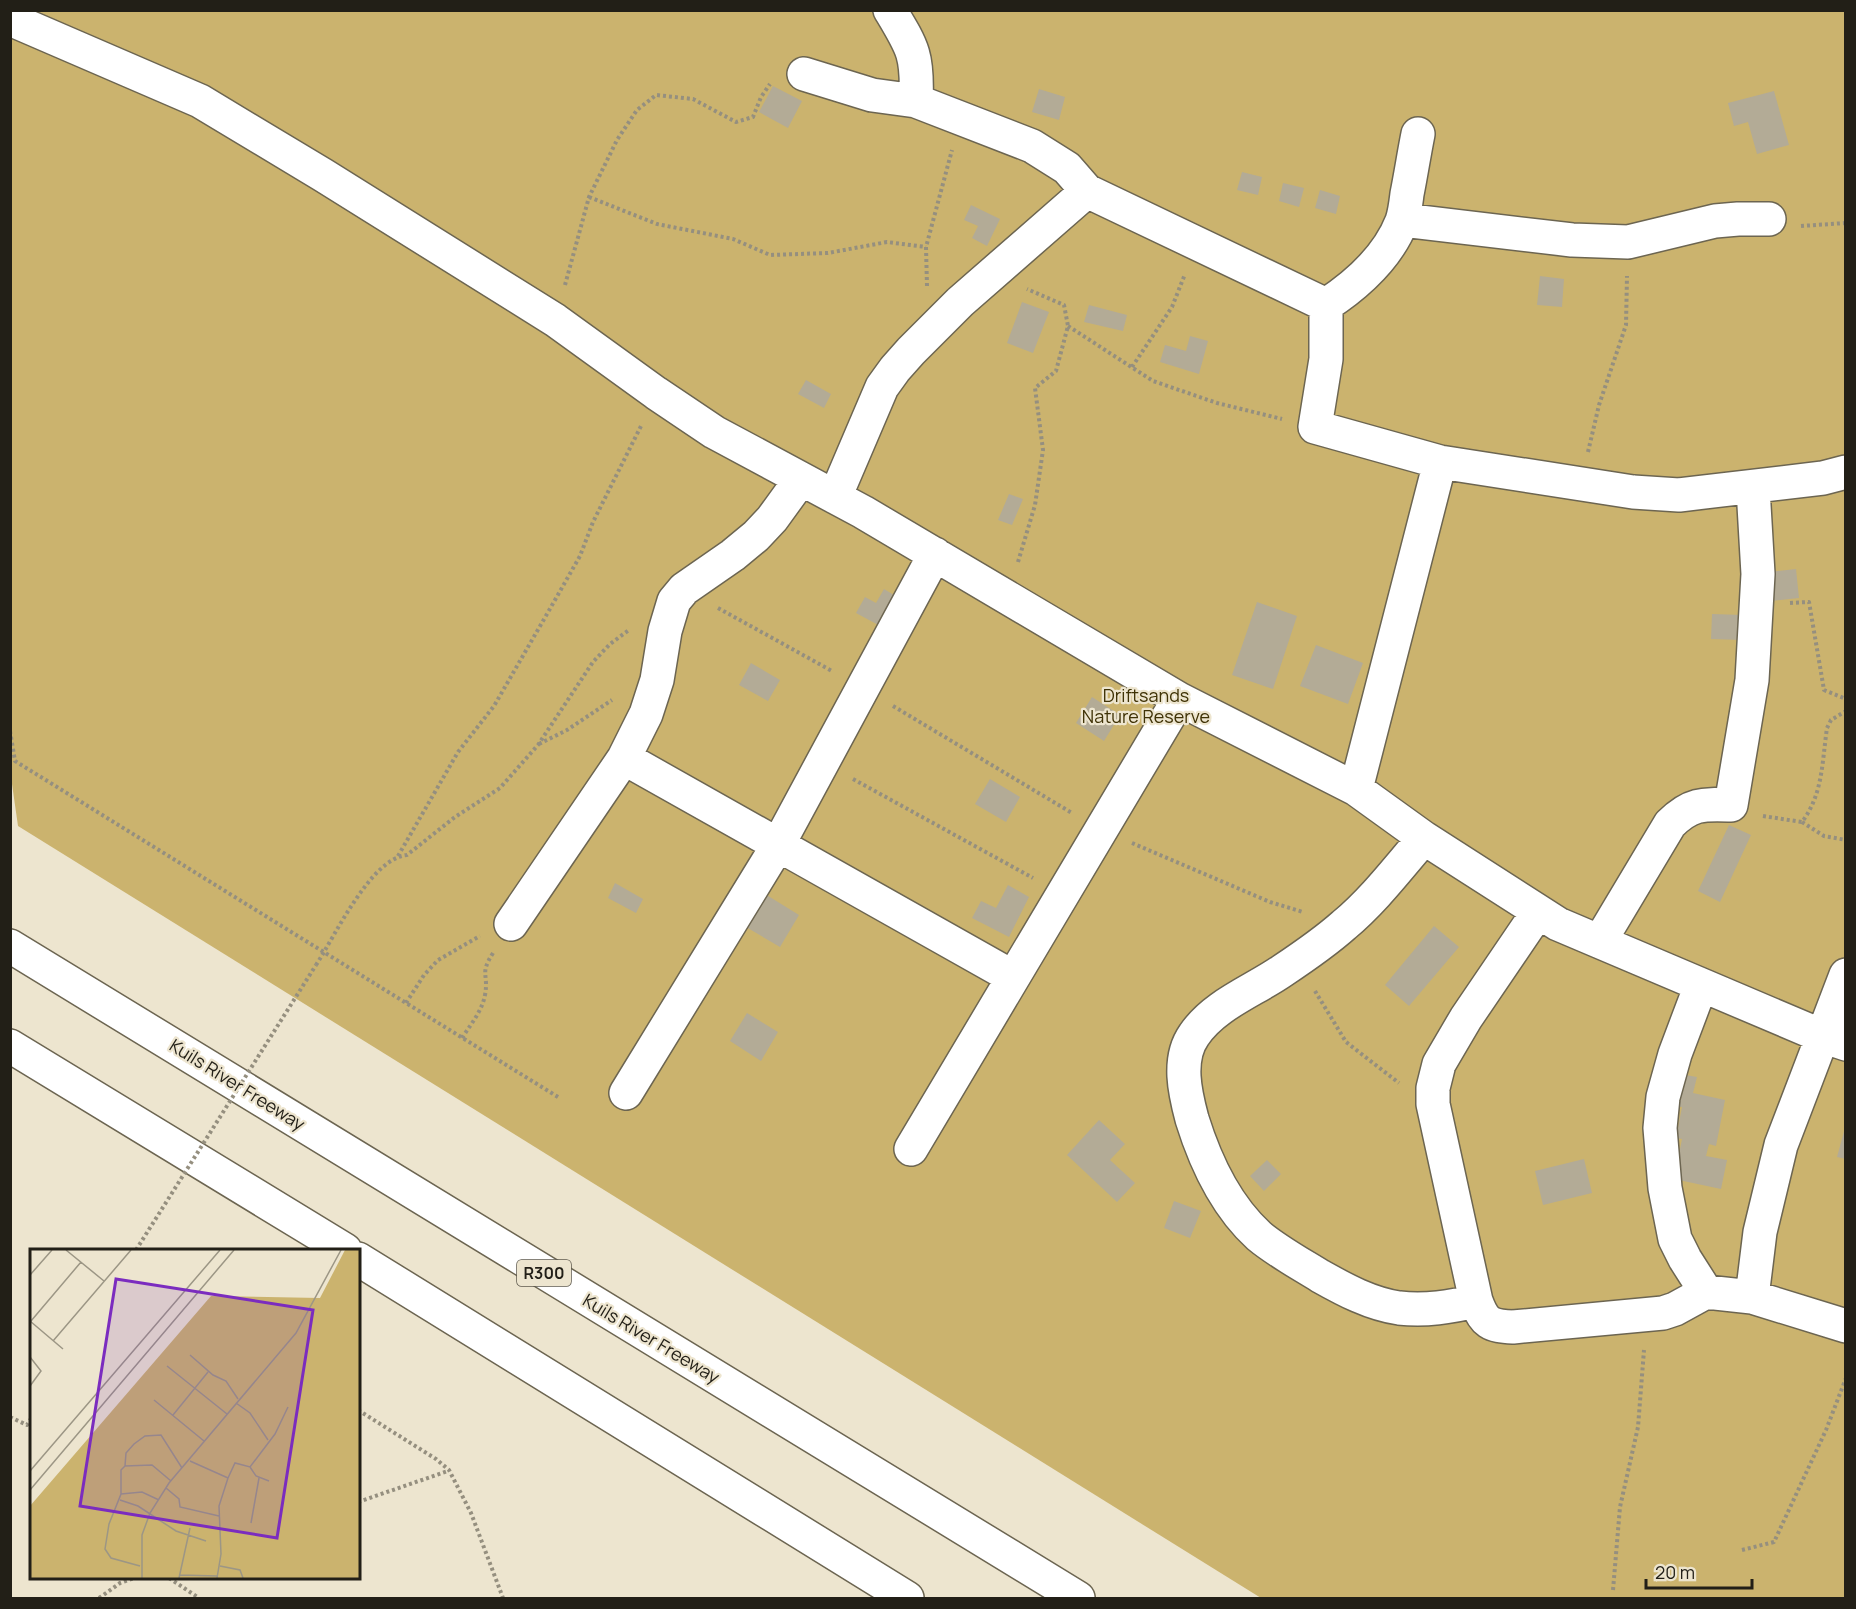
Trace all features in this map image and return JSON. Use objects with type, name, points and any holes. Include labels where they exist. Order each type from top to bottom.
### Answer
[{"type":"main road","points":[[890,10],[910,42],[914,54],[917,70],[916,101]]},
{"type":"main road","points":[[10,19],[200,101],[555,320],[714,432],[935,554],[1179,699],[1356,789],[1424,838],[1558,924],[1834,1040]]},
{"type":"main road","points":[[804,74],[872,95],[916,101],[1032,146],[1067,168],[1087,191],[1326,305]]},
{"type":"main road","points":[[1326,305],[1348,290],[1376,263],[1391,242],[1403,219],[1418,134]]},
{"type":"main road","points":[[834,497],[882,387],[911,351],[960,302],[1087,191]]},
{"type":"main road","points":[[1403,219],[1572,240],[1628,242],[1716,221],[1769,219]]},
{"type":"main road","points":[[1326,305],[1326,359],[1315,426],[1440,462],[1633,492],[1679,495],[1754,488],[1823,478],[1845,472]]},
{"type":"main road","points":[[1356,789],[1440,462]]},
{"type":"main road","points":[[511,924],[624,758],[646,714],[657,680],[664,631],[679,595],[756,536],[772,519],[801,479]]},
{"type":"main road","points":[[1600,942],[1670,824],[1680,814],[1694,806],[1731,805],[1752,681],[1758,574],[1754,488]]},
{"type":"main road","points":[[626,1093],[778,845],[935,554]]},
{"type":"main road","points":[[911,1149],[1179,699]]},
{"type":"main road","points":[[624,758],[1013,977]]},
{"type":"main road","points":[[1424,838],[1382,888],[1344,925],[1208,1019],[1193,1036],[1186,1053],[1184,1082],[1201,1149],[1215,1178],[1235,1208],[1259,1235],[1344,1290],[1374,1302],[1399,1308],[1434,1310],[1476,1301]]},
{"type":"main road","points":[[1538,912],[1466,1018],[1440,1064],[1433,1088],[1433,1104],[1481,1316],[1489,1323],[1501,1327],[1637,1317],[1675,1309],[1706,1292],[1752,1297],[1845,1326]]},
{"type":"main road","name":"Kuils River Freeway","points":[[10,946],[1078,1599]]},
{"type":"main road","points":[[1752,1297],[1760,1232],[1781,1145],[1834,1040],[1845,975]]},
{"type":"main road","points":[[1701,985],[1675,1054],[1664,1097],[1660,1128],[1665,1188],[1672,1229],[1685,1259],[1706,1292]]},
{"type":"main road","points":[[10,1046],[342,1249]]},
{"type":"main road","points":[[360,1260],[907,1599]]},
{"type":"path","points":[[555,320],[589,197],[617,140],[637,110],[656,95],[693,99],[736,122],[753,117],[761,97],[776,76],[804,74]]},
{"type":"path","points":[[927,335],[926,247],[961,119]]},
{"type":"path","points":[[589,197],[657,224],[733,240],[770,255],[828,253],[887,242],[926,247]]},
{"type":"path","points":[[1769,219],[1804,227],[1845,223]]},
{"type":"path","points":[[1581,483],[1599,405],[1626,325],[1628,242]]},
{"type":"path","points":[[1132,367],[1172,307],[1197,244]]},
{"type":"path","points":[[993,273],[1064,305],[1068,326],[1056,371],[1035,388],[1043,450],[1035,505],[1008,598]]},
{"type":"path","points":[[1068,326],[1153,381],[1217,403],[1315,426]]},
{"type":"path","points":[[137,1249],[369,880],[398,856],[458,752],[494,706],[580,556],[593,522],[656,393]]},
{"type":"path","points":[[398,856],[406,855],[455,817],[500,788],[538,745],[593,662],[620,637],[679,595],[863,688],[1101,830],[1270,902],[1344,925]]},
{"type":"path","points":[[1756,604],[1809,602],[1824,690],[1845,699]]},
{"type":"path","points":[[538,745],[567,730],[619,696],[657,680]]},
{"type":"path","points":[[1802,822],[1818,794],[1827,728],[1831,720],[1845,711]]},
{"type":"path","points":[[10,731],[13,760],[558,1097]]},
{"type":"path","points":[[823,762],[1063,894]]},
{"type":"path","points":[[1731,805],[1768,818],[1802,822],[1824,836],[1845,840]]},
{"type":"path","points":[[1296,910],[1296,960],[1346,1042],[1390,1076],[1433,1104]]},
{"type":"path","points":[[406,1003],[424,975],[438,960],[479,936],[511,924]]},
{"type":"path","points":[[462,1038],[481,1009],[486,993],[484,967],[511,924]]},
{"type":"path","points":[[1613,1590],[1620,1507],[1638,1427],[1644,1351],[1637,1317]]},
{"type":"path","points":[[1742,1550],[1774,1542],[1826,1431],[1845,1378]]},
{"type":"path","points":[[360,1411],[449,1470],[471,1513],[503,1599]]},
{"type":"path","points":[[10,1417],[30,1427]]},
{"type":"path","points":[[27,1425],[30,1420]]},
{"type":"path","points":[[360,1501],[449,1470]]},
{"type":"path","points":[[99,1599],[120,1583],[131,1579]]},
{"type":"path","points":[[170,1579],[199,1599]]},
{"type":"green space","name":"Driftsands Nature Reserve","points":[[10,11],[1845,11],[1845,1598],[1261,1598],[18,826],[10,770]]},
{"type":"building","points":[[773,86],[802,101],[788,128],[759,112]]},
{"type":"building","points":[[1039,89],[1065,97],[1059,120],[1032,112]]},
{"type":"building","points":[[1774,91],[1789,145],[1757,154],[1748,122],[1734,126],[1728,103]]},
{"type":"building","points":[[1242,172],[1262,177],[1258,195],[1237,190]]},
{"type":"building","points":[[1283,183],[1304,188],[1299,207],[1279,201]]},
{"type":"building","points":[[1320,190],[1340,196],[1336,214],[1315,208]]},
{"type":"building","points":[[971,205],[1000,219],[987,246],[972,238],[978,226],[964,220]]},
{"type":"building","points":[[1540,276],[1564,279],[1562,307],[1537,305]]},
{"type":"building","points":[[1022,302],[1049,312],[1033,353],[1007,343]]},
{"type":"building","points":[[1089,305],[1127,315],[1123,331],[1084,322]]},
{"type":"building","points":[[1190,336],[1208,341],[1199,374],[1160,362],[1165,345],[1186,351]]},
{"type":"building","points":[[806,380],[831,394],[824,408],[798,394]]},
{"type":"building","points":[[1009,494],[1023,499],[1012,525],[998,520]]},
{"type":"building","points":[[1796,569],[1799,598],[1771,601],[1769,572]]},
{"type":"building","points":[[884,589],[899,598],[882,627],[856,613],[865,597],[876,603]]},
{"type":"building","points":[[1257,602],[1297,616],[1273,689],[1232,675]]},
{"type":"building","points":[[1712,614],[1743,615],[1741,640],[1711,639]]},
{"type":"building","points":[[1316,645],[1363,663],[1348,704],[1300,686]]},
{"type":"building","points":[[751,663],[780,680],[768,701],[739,685]]},
{"type":"building","points":[[1092,697],[1120,715],[1104,741],[1076,723]]},
{"type":"building","points":[[990,779],[1020,797],[1006,822],[975,804]]},
{"type":"building","points":[[1729,825],[1751,835],[1720,902],[1698,891]]},
{"type":"building","points":[[615,883],[643,899],[636,913],[608,898]]},
{"type":"building","points":[[1008,885],[1029,897],[1009,937],[972,918],[981,901],[996,908]]},
{"type":"building","points":[[765,894],[799,915],[780,947],[746,927]]},
{"type":"building","points":[[1434,926],[1459,947],[1409,1006],[1385,985]]},
{"type":"building","points":[[747,1013],[778,1032],[761,1061],[730,1041]]},
{"type":"building","points":[[1680,1074],[1697,1077],[1693,1093],[1725,1100],[1716,1146],[1709,1144],[1706,1156],[1727,1160],[1721,1189],[1674,1179],[1682,1139],[1676,1138],[1682,1107],[1674,1106]]},
{"type":"building","points":[[1099,1120],[1125,1144],[1110,1160],[1135,1183],[1117,1202],[1067,1155]]},
{"type":"building","points":[[1846,1124],[1846,1159],[1837,1157]]},
{"type":"building","points":[[1584,1159],[1592,1193],[1543,1205],[1535,1171]]},
{"type":"building","points":[[1267,1160],[1281,1174],[1264,1191],[1250,1176]]},
{"type":"building","points":[[1174,1201],[1201,1211],[1190,1238],[1164,1228]]}]
